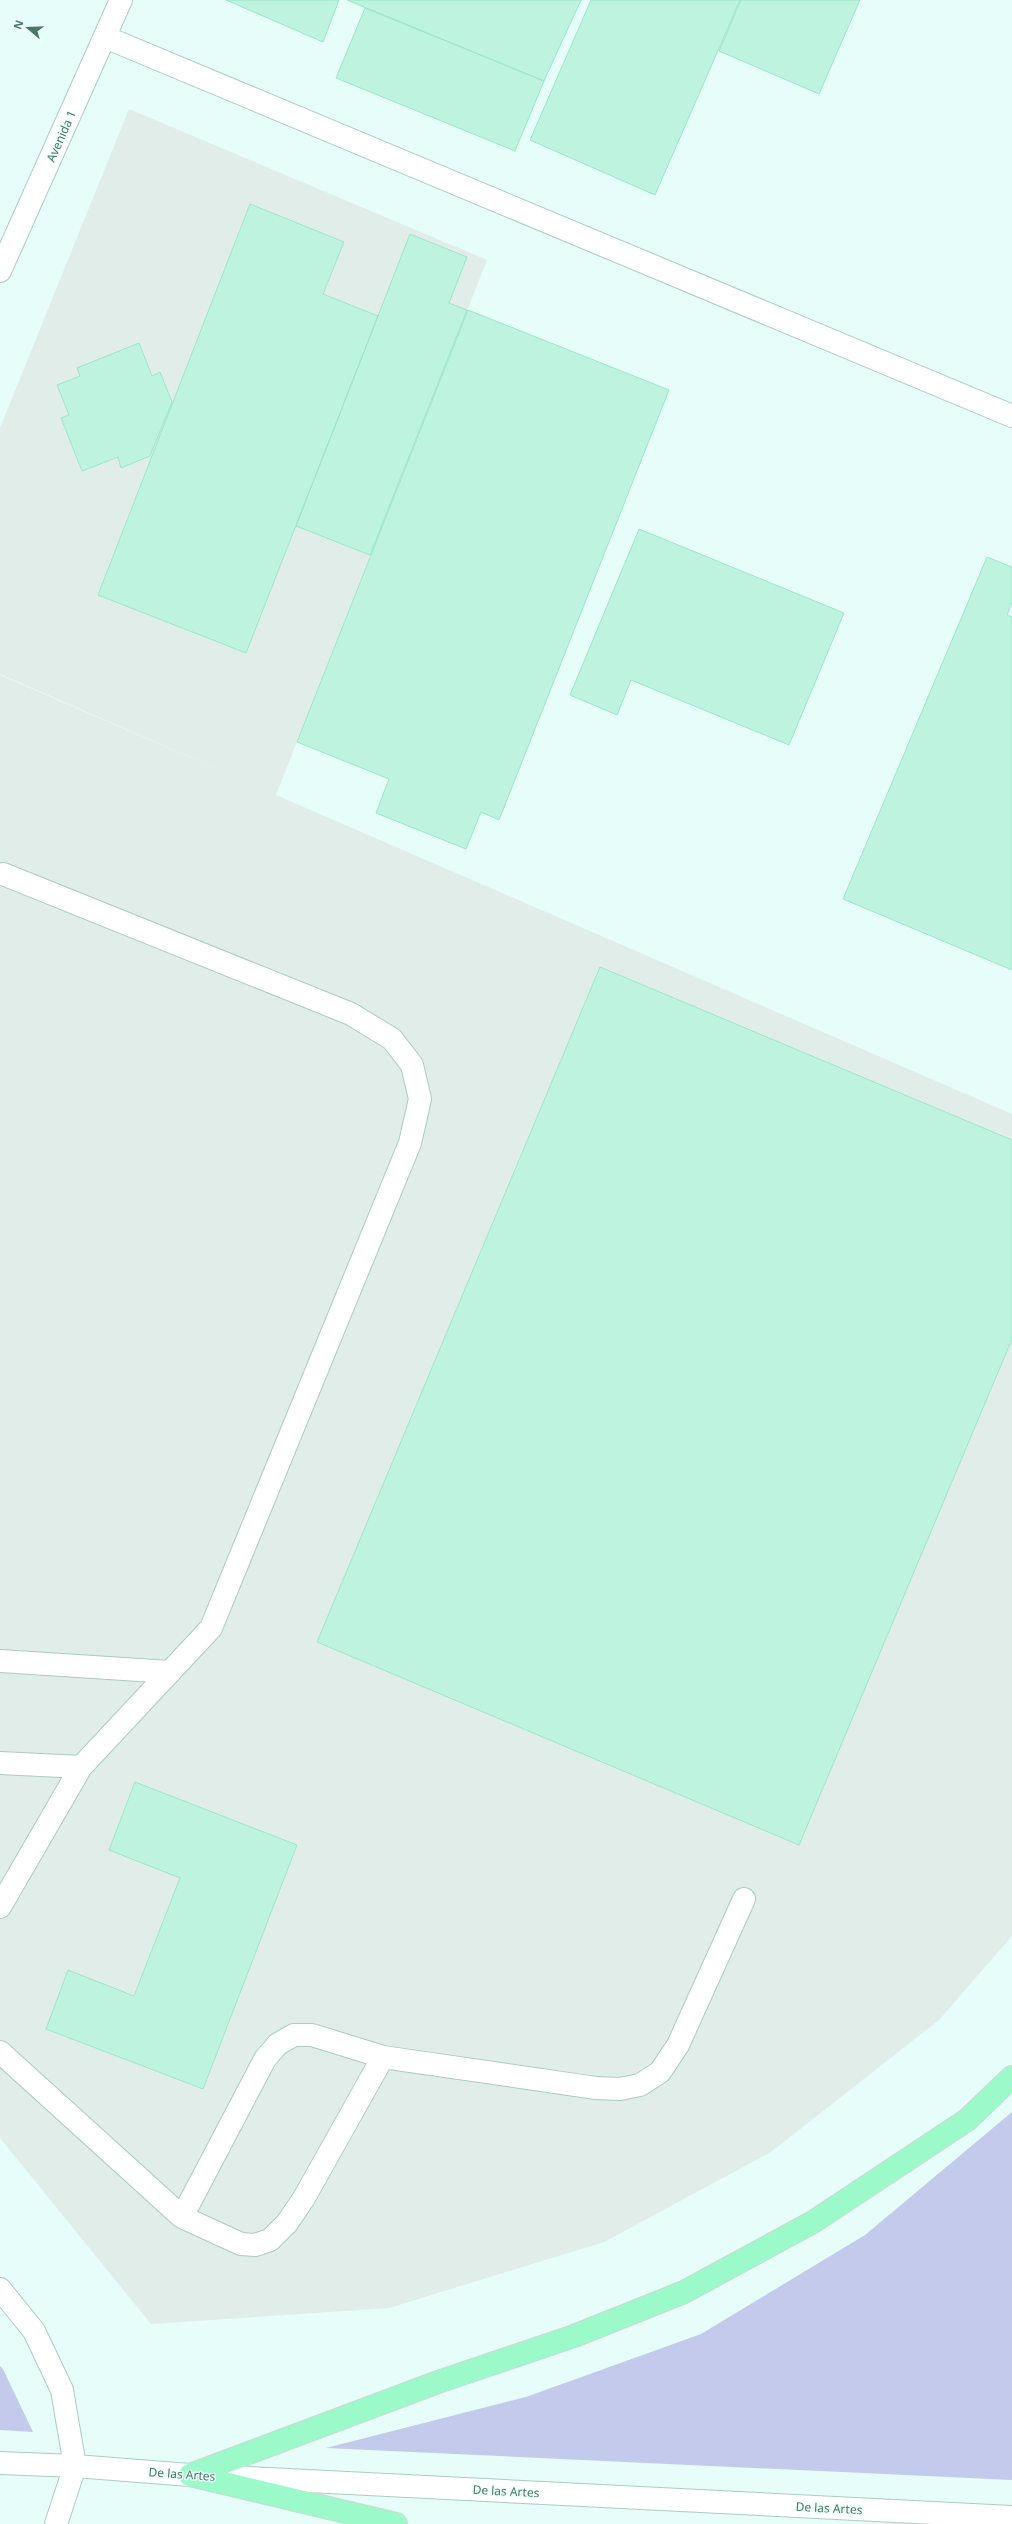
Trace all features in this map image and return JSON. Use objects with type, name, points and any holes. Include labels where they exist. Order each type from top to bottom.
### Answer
[{"type":"highway","points":[[190,2475],[438,2382],[574,2336],[684,2292],[813,2222],[967,2120],[1012,2078]]},
{"type":"highway","points":[[190,2475],[396,2524]]},
{"type":"street","name":"Avenida 1","points":[[0,271],[121,0]]},
{"type":"street","points":[[105,37],[1012,416]]},
{"type":"street","points":[[0,1907],[81,1767],[211,1628],[410,1143],[420,1099],[412,1065],[392,1039],[374,1026],[351,1014],[3,874]]},
{"type":"street","points":[[0,1661],[170,1672]]},
{"type":"street","points":[[0,1763],[81,1767]]},
{"type":"street","points":[[182,2217],[255,2076],[278,2044],[294,2035],[312,2035],[383,2057],[596,2088],[620,2089],[640,2085],[660,2072],[678,2045],[744,1899]]},
{"type":"street","points":[[0,2052],[182,2217],[241,2244],[255,2245],[270,2240],[287,2223],[304,2198],[383,2057]]},
{"type":"street","points":[[0,2289],[34,2331],[62,2390],[74,2466],[56,2524]]},
{"type":"street","name":"De las Artes","points":[[0,2463],[74,2466],[190,2475],[1012,2517]]},
{"type":"shaded area","points":[[129,109],[487,260],[276,795],[1012,1114],[1012,1936],[939,2020],[771,2152],[604,2242],[389,2308],[151,2324],[0,2138],[0,675],[272,793],[0,674],[0,428]]},
{"type":"shaded area","points":[[1012,2112],[1012,2480],[326,2448],[526,2397],[701,2334],[865,2235]]},
{"type":"shaded area","points":[[0,2366],[3,2369],[33,2432],[0,2430]]},
{"type":"building","points":[[226,0],[339,0],[323,42]]},
{"type":"building","points":[[347,0],[581,0],[544,81]]},
{"type":"building","points":[[591,0],[740,0],[655,195],[530,140]]},
{"type":"building","points":[[741,0],[860,0],[819,94],[719,51]]},
{"type":"building","points":[[365,8],[544,81],[515,151],[336,78]]},
{"type":"building","points":[[250,204],[344,242],[323,294],[378,316],[246,653],[98,595]]},
{"type":"building","points":[[410,234],[467,257],[449,303],[467,310],[370,555],[296,526]]},
{"type":"building","points":[[468,310],[669,390],[499,820],[481,812],[466,849],[376,813],[389,779],[297,742]]},
{"type":"building","points":[[139,343],[152,376],[160,372],[172,402],[150,456],[121,468],[118,457],[82,471],[61,418],[69,415],[57,385],[80,376],[77,368]]},
{"type":"building","points":[[639,529],[844,613],[789,745],[631,680],[617,715],[570,695]]},
{"type":"building","points":[[987,557],[1012,567],[1012,602],[1007,615],[1012,617],[1012,970],[843,899]]},
{"type":"building","points":[[600,967],[1012,1140],[1012,1339],[799,1845],[317,1642]]},
{"type":"building","points":[[135,1782],[297,1845],[203,2089],[46,2029],[68,1970],[134,1996],[180,1878],[109,1850]]}]
